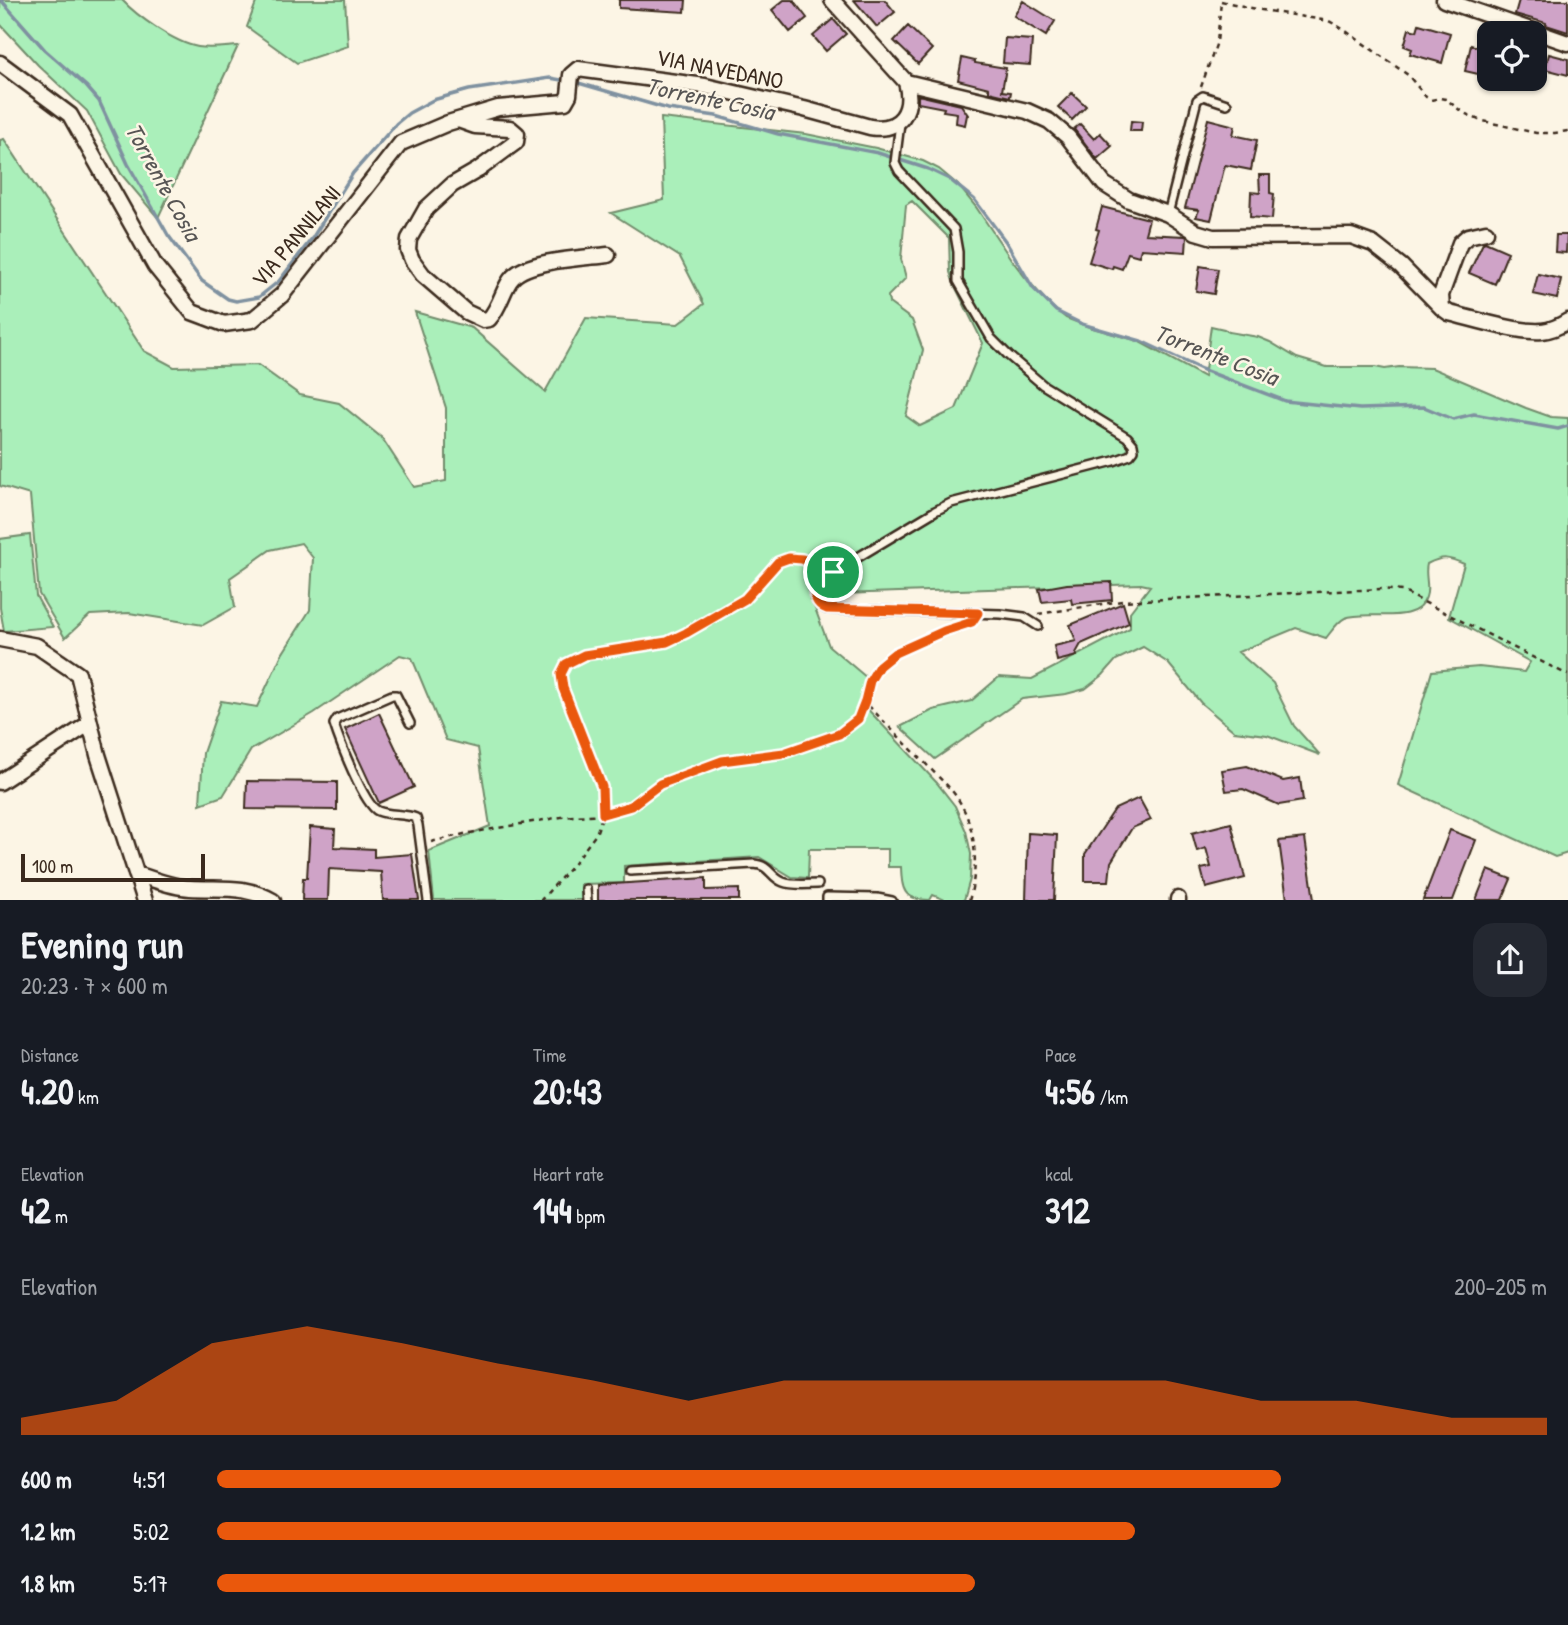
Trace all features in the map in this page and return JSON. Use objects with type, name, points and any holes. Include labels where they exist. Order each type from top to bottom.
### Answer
[{"type":"street","points":[[832,0],[906,82],[909,99],[906,110],[896,124]]},
{"type":"street","points":[[1444,0],[1568,43]]},
{"type":"street","name":"VIA PANNILANI","points":[[0,63],[70,115],[155,266],[192,312],[224,324],[252,320],[282,295],[401,142]]},
{"type":"street","name":"VIA NAVEDANO","points":[[401,142],[498,108],[565,102],[569,95],[571,75],[578,69],[705,86],[804,108],[870,127],[880,128],[896,124]]},
{"type":"street","points":[[906,82],[1027,111],[1049,121],[1068,137],[1104,184],[1129,200],[1168,214],[1196,232],[1213,237],[1351,236],[1373,244],[1401,266],[1449,313],[1526,331],[1543,331],[1568,321]]},
{"type":"street","points":[[458,120],[475,125],[510,128],[517,135],[516,142],[452,185],[426,209],[409,239],[408,250],[423,275],[466,312],[483,320],[489,319],[496,312],[514,276],[525,268],[608,255]]},
{"type":"street","points":[[1442,308],[1441,295],[1460,243],[1468,236],[1486,232]]},
{"type":"street","points":[[0,639],[37,646],[78,674],[98,755],[145,900]]},
{"type":"street","points":[[0,782],[90,723]]},
{"type":"street","points":[[136,874],[191,888],[244,890],[270,900]]},
{"type":"lane","points":[[1168,214],[1197,100],[1203,96],[1227,104]]},
{"type":"lane","points":[[896,124],[895,163],[899,171],[954,229],[958,251],[958,281],[991,338],[1043,385],[1127,437],[1134,450],[1130,455],[1114,461],[951,503],[815,583],[815,599],[821,607],[827,609],[978,613],[1024,617],[1038,626]]},
{"type":"lane","points":[[410,723],[399,699],[392,695],[337,719],[334,724],[339,741],[367,801],[374,810],[416,818],[428,900]]},
{"type":"lane","points":[[631,871],[761,864],[784,883],[818,884]]},
{"type":"lane","points":[[586,889],[587,900]]},
{"type":"lane","points":[[827,900],[827,897],[887,900]]},
{"type":"path","points":[[1197,100],[1217,42],[1221,0],[1256,9],[1329,21],[1408,75],[1426,97],[1431,100],[1446,99],[1462,112],[1479,120],[1536,133],[1568,131]]},
{"type":"path","points":[[541,900],[596,834],[603,814],[602,787],[563,688],[561,674],[566,664],[584,655],[667,642],[686,633],[745,599],[778,562],[789,558],[802,559],[833,572]]},
{"type":"path","points":[[1024,617],[1122,601],[1381,589],[1402,591],[1568,675]]},
{"type":"path","points":[[421,845],[537,821],[603,814],[631,806],[660,784],[722,761],[784,753],[839,734],[858,719],[870,681],[879,666],[895,653],[944,631],[972,622],[978,613]]},
{"type":"path","points":[[865,701],[955,795],[967,816],[976,858],[975,878],[969,900]]},
{"type":"green space","points":[[0,0],[122,0],[157,28],[189,45],[208,48],[238,46],[158,218],[121,174],[87,111],[38,65],[0,24]]},
{"type":"green space","points":[[257,0],[345,0],[348,46],[297,63],[247,27]]},
{"type":"green space","points":[[661,118],[806,134],[876,148],[923,161],[939,169],[958,185],[1025,277],[1051,306],[1066,318],[1138,341],[1204,377],[1211,326],[1258,337],[1297,358],[1327,367],[1432,368],[1526,408],[1551,417],[1568,418],[1568,853],[1555,857],[1398,785],[1432,671],[1479,667],[1524,672],[1530,662],[1449,617],[1464,564],[1446,558],[1427,564],[1426,597],[1421,606],[1412,612],[1345,618],[1326,638],[1296,628],[1238,652],[1273,683],[1294,726],[1320,755],[1267,735],[1234,731],[1201,703],[1168,663],[1143,647],[1116,660],[1085,689],[1022,699],[935,759],[900,727],[933,710],[971,701],[999,677],[1032,679],[1130,628],[1130,612],[1150,586],[1141,584],[810,595],[829,646],[867,678],[860,701],[955,806],[966,831],[971,854],[970,879],[964,900],[945,900],[933,895],[930,900],[921,900],[909,896],[903,888],[901,867],[888,867],[888,849],[809,849],[808,878],[792,877],[759,857],[624,866],[624,883],[581,884],[581,900],[434,900],[429,851],[490,826],[478,748],[446,740],[412,658],[400,655],[314,713],[251,750],[223,796],[200,804],[203,753],[221,701],[257,707],[281,656],[310,610],[313,558],[301,543],[270,550],[230,578],[235,607],[203,625],[129,613],[90,615],[65,638],[39,594],[30,495],[0,486],[0,140],[4,139],[144,351],[174,367],[258,365],[300,395],[339,403],[382,438],[414,487],[446,481],[446,408],[415,312],[472,328],[545,392],[586,318],[678,324],[704,304],[680,257],[611,213],[664,200]],"holes":[[[912,201],[949,238],[950,272],[983,343],[956,409],[920,426],[906,416],[923,350],[912,320],[889,303],[888,296],[906,278],[901,259],[906,205]]]},
{"type":"green space","points":[[30,535],[36,596],[53,627],[4,631],[0,608],[0,539]]},
{"type":"building","points":[[619,0],[686,0],[685,12],[619,8]]},
{"type":"building","points":[[784,0],[793,0],[807,18],[790,32],[772,10]]},
{"type":"building","points":[[854,0],[885,0],[895,12],[877,27]]},
{"type":"building","points":[[1519,0],[1568,0],[1568,32],[1547,25],[1547,21],[1515,14]]},
{"type":"building","points":[[1023,1],[1055,21],[1046,36],[1014,16]]},
{"type":"building","points":[[833,19],[846,34],[826,51],[813,36]]},
{"type":"building","points":[[1419,24],[1450,33],[1442,63],[1410,54],[1412,49],[1404,46],[1409,29],[1417,31]]},
{"type":"building","points":[[908,26],[932,49],[918,64],[894,41]]},
{"type":"building","points":[[1005,38],[1032,40],[1030,65],[1003,63]]},
{"type":"building","points":[[1471,45],[1477,47],[1477,74],[1465,71]]},
{"type":"building","points":[[1549,54],[1568,59],[1568,75],[1547,70]]},
{"type":"building","points":[[962,58],[1006,68],[1002,91],[1011,92],[1010,97],[958,80]]},
{"type":"building","points":[[1072,93],[1086,106],[1072,120],[1058,107]]},
{"type":"building","points":[[918,95],[961,105],[968,115],[965,125],[956,123],[957,113],[918,103]]},
{"type":"building","points":[[1208,119],[1235,126],[1233,135],[1257,140],[1251,170],[1225,165],[1211,220],[1196,217],[1199,210],[1185,208]]},
{"type":"building","points":[[1131,121],[1142,122],[1141,131],[1130,131]]},
{"type":"building","points":[[1080,124],[1094,139],[1100,133],[1112,146],[1097,159],[1074,129]]},
{"type":"building","points":[[1259,175],[1270,175],[1270,193],[1274,194],[1272,219],[1250,217],[1251,192],[1260,193]]},
{"type":"building","points":[[1102,207],[1149,219],[1145,234],[1187,237],[1186,252],[1141,249],[1139,256],[1128,253],[1122,269],[1089,262],[1099,230],[1096,229]]},
{"type":"building","points":[[1556,235],[1567,235],[1566,253],[1555,252]]},
{"type":"building","points":[[1485,242],[1508,252],[1495,284],[1469,273]]},
{"type":"building","points":[[1200,266],[1218,269],[1214,294],[1196,291]]},
{"type":"building","points":[[1538,274],[1561,279],[1557,299],[1533,294]]},
{"type":"building","points":[[1111,582],[1112,600],[1072,604],[1071,599],[1042,602],[1039,589],[1067,584]]},
{"type":"building","points":[[1123,603],[1129,623],[1081,644],[1077,656],[1057,661],[1054,646],[1076,641],[1070,625]]},
{"type":"building","points":[[379,713],[414,787],[379,803],[345,729]]},
{"type":"building","points":[[1247,766],[1283,781],[1300,778],[1303,801],[1279,805],[1243,789],[1226,791],[1222,770]]},
{"type":"building","points":[[247,781],[337,782],[337,810],[246,809]]},
{"type":"building","points":[[1139,798],[1151,820],[1132,828],[1111,862],[1109,881],[1085,881],[1085,854],[1115,809]]},
{"type":"building","points":[[1231,823],[1245,878],[1206,888],[1201,869],[1211,867],[1206,848],[1197,851],[1192,833]]},
{"type":"building","points":[[310,827],[335,829],[334,847],[374,849],[374,857],[412,854],[419,900],[383,900],[381,872],[329,869],[328,900],[302,900],[303,878],[307,878]]},
{"type":"building","points":[[1450,830],[1476,840],[1453,900],[1423,900]]},
{"type":"building","points":[[1028,833],[1057,835],[1054,900],[1026,900]]},
{"type":"building","points":[[1305,838],[1314,900],[1287,900],[1279,841]]},
{"type":"building","points":[[1488,870],[1511,879],[1502,900],[1476,900]]},
{"type":"building","points":[[706,878],[706,890],[739,889],[739,900],[598,900],[598,885]]},
{"type":"waterway","name":"Torrente Cosia","points":[[1,0],[45,50],[99,101],[128,164],[168,235],[202,281],[228,299],[236,301],[259,297],[279,281],[313,237],[353,173],[409,113],[433,100],[469,90],[550,78],[567,81]]},
{"type":"waterway","name":"Torrente Cosia","points":[[575,82],[668,109],[716,116],[778,134],[878,153],[928,169],[949,179],[974,199],[1006,242],[1033,288],[1056,311],[1082,324],[1141,341],[1201,369],[1285,401],[1360,409],[1424,407],[1453,419],[1474,414],[1558,429],[1568,426]]},
{"type":"route","points":[[789,558],[802,559],[833,572],[815,583],[813,591],[821,607],[827,609],[978,613],[972,622],[944,631],[895,653],[879,666],[870,681],[858,719],[839,734],[784,753],[722,761],[660,784],[631,806],[603,814],[602,787],[563,688],[561,674],[566,664],[584,655],[667,642],[686,633],[745,599],[778,562],[789,558]]}]
